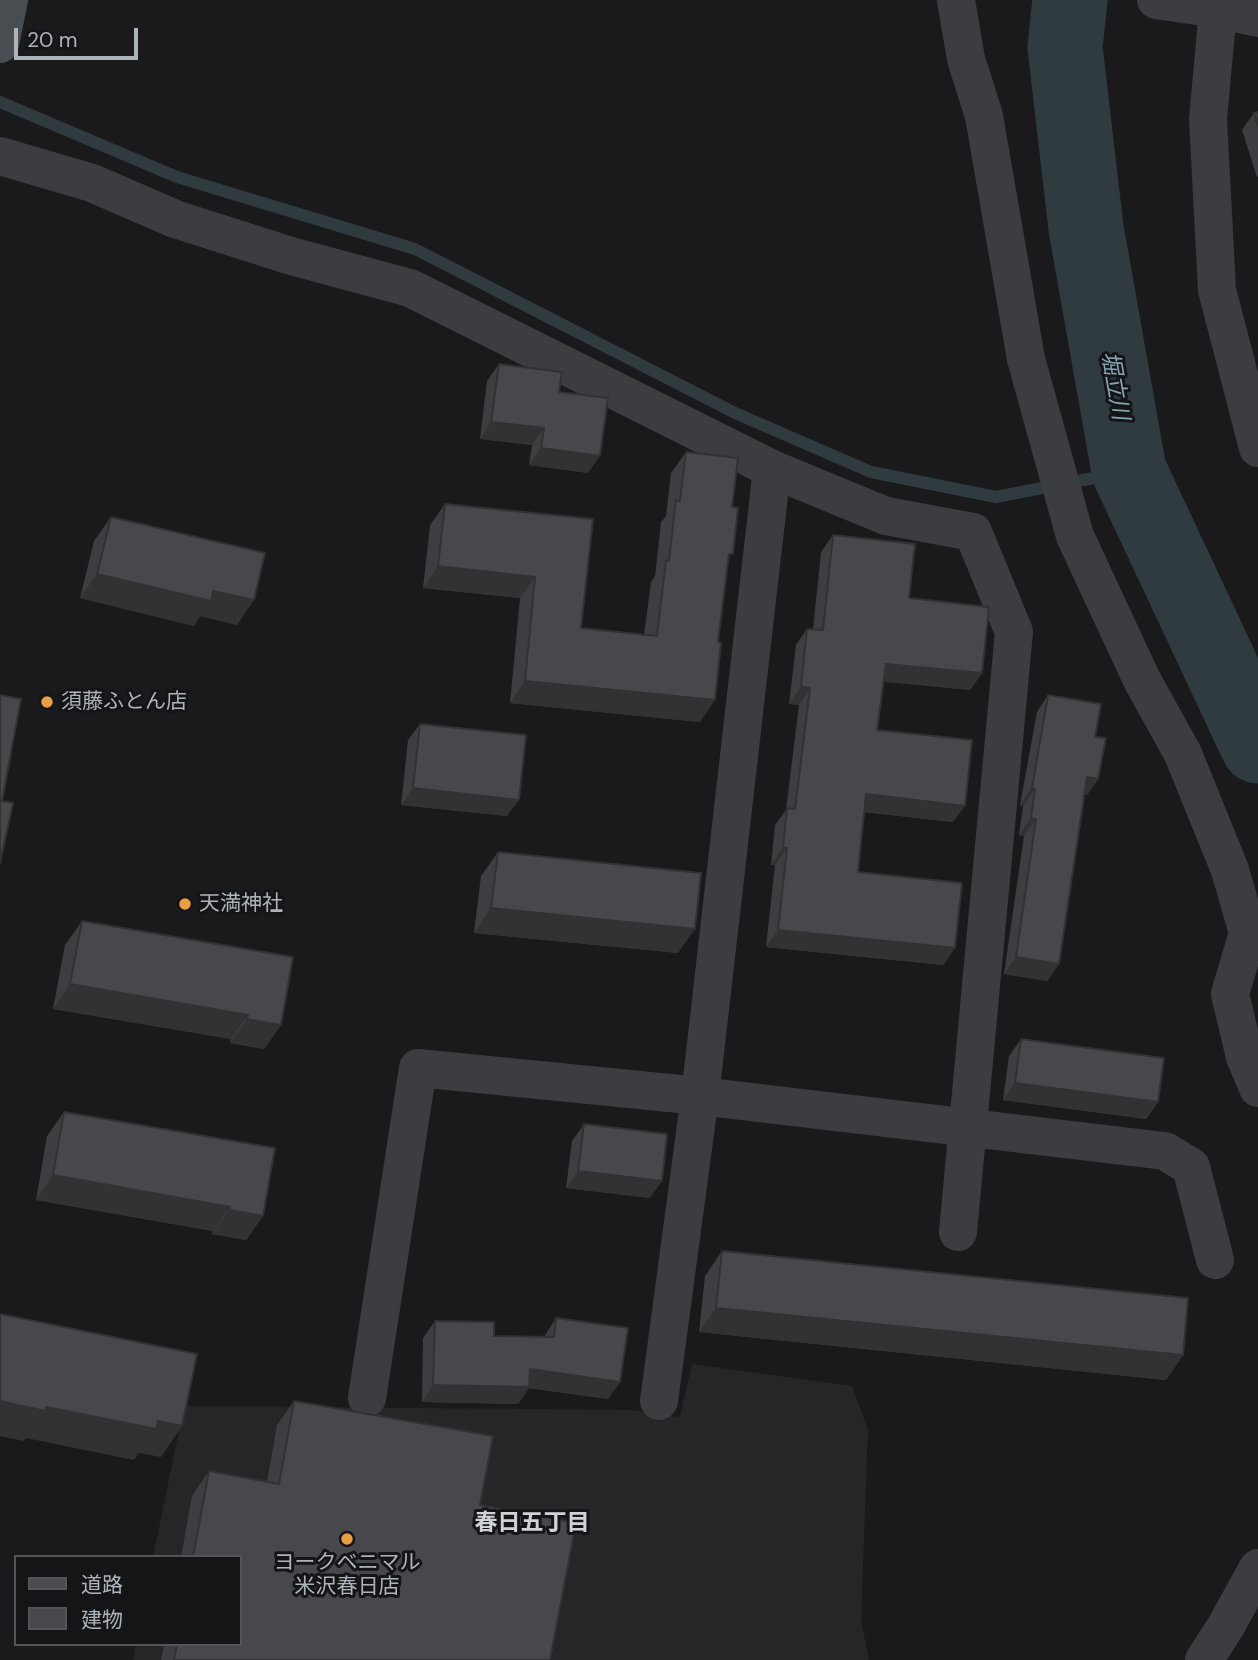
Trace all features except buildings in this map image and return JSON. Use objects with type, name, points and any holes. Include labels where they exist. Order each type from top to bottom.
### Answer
[{"type":"main road","points":[[0,44],[9,0]]},
{"type":"street","points":[[956,0],[966,59],[984,116],[1026,359],[1075,536],[1142,680],[1183,754],[1230,870],[1248,933],[1230,994],[1245,1056],[1258,1088]]},
{"type":"street","points":[[1258,18],[1189,5],[1208,119],[1217,290],[1258,448]]},
{"type":"street","points":[[0,156],[92,183],[188,223],[291,256],[410,288],[772,469],[886,516],[973,532],[1014,632],[958,1232]]},
{"type":"street","points":[[659,1401],[700,1096],[772,469]]},
{"type":"street","points":[[368,1398],[418,1068],[700,1096],[1165,1151],[1191,1167],[1215,1260]]},
{"type":"street","points":[[1203,1660],[1258,1569]]},
{"type":"shaded area","points":[[692,1364],[852,1386],[868,1430],[861,1620],[869,1660],[133,1660],[136,1646],[242,1646],[242,1555],[153,1555],[184,1406],[631,1410],[680,1417]]},
{"type":"waterway","name":"堀立川","points":[[1070,0],[1065,47],[1086,228],[1129,471],[1258,746]]},
{"type":"waterway","points":[[0,102],[177,177],[415,249],[735,413],[871,472],[996,497],[1129,471]]},
{"type":"place","name":"須藤ふとん店","points":[[47,702]]},
{"type":"place","name":"天満神社","points":[[185,904]]},
{"type":"place","name":"ヨークベニマル 米沢春日店","points":[[347,1539]]},
{"type":"district","name":"春日五丁目","points":[[532,1524]]}]
